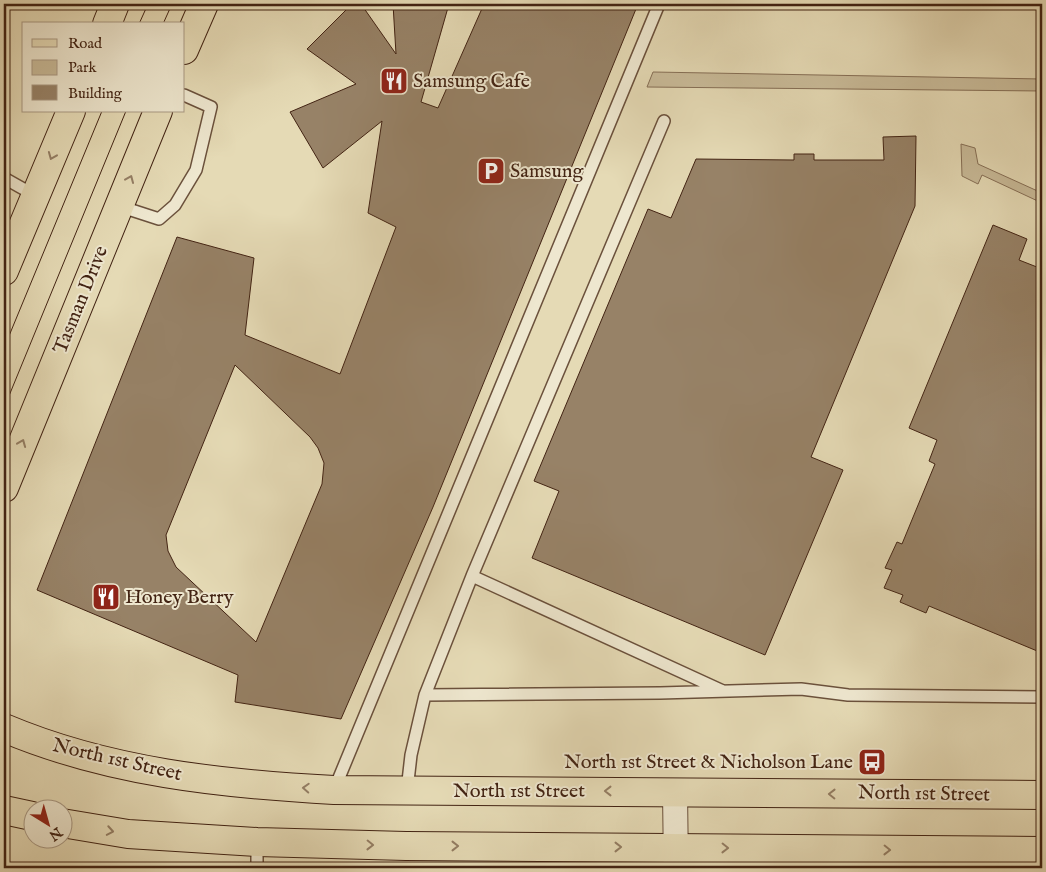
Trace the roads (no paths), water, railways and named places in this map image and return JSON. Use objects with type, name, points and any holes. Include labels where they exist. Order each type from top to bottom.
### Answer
[{"type":"main road","points":[[108,22],[115,4]]},
{"type":"main road","points":[[185,48],[204,4]]},
{"type":"main road","points":[[4,271],[71,112]]},
{"type":"main road","name":"Tasman Drive","points":[[4,488],[158,112]]},
{"type":"main road","name":"North 1st Street","points":[[4,728],[37,742],[109,762],[161,773],[272,787],[334,790],[1042,795]]},
{"type":"main road","points":[[4,810],[22,814]]},
{"type":"main road","points":[[72,825],[257,855],[406,846],[676,858],[929,859],[1042,851]]},
{"type":"street","points":[[675,792],[676,858]]},
{"type":"lane","points":[[334,790],[659,4]]},
{"type":"lane","points":[[119,206],[159,219],[175,205],[196,170],[210,107],[185,95]]},
{"type":"lane","points":[[407,790],[411,755],[425,695],[472,576],[664,121]]},
{"type":"lane","points":[[4,178],[36,196]]},
{"type":"lane","points":[[472,576],[725,692]]},
{"type":"lane","points":[[425,695],[801,690],[848,696],[1042,696]]},
{"type":"tram line","points":[[140,22],[148,4]]},
{"type":"tram line","points":[[164,22],[172,4]]},
{"type":"tram line","points":[[4,348],[102,112]]},
{"type":"tram line","points":[[4,408],[126,112]]},
{"type":"place","name":"Samsung Cafe","points":[[394,81]]},
{"type":"place","name":"Samsung","points":[[491,171]]},
{"type":"place","name":"Honey Berry","points":[[106,597]]},
{"type":"place","name":"North 1st Street & Nicholson Lane","points":[[872,762]]}]
